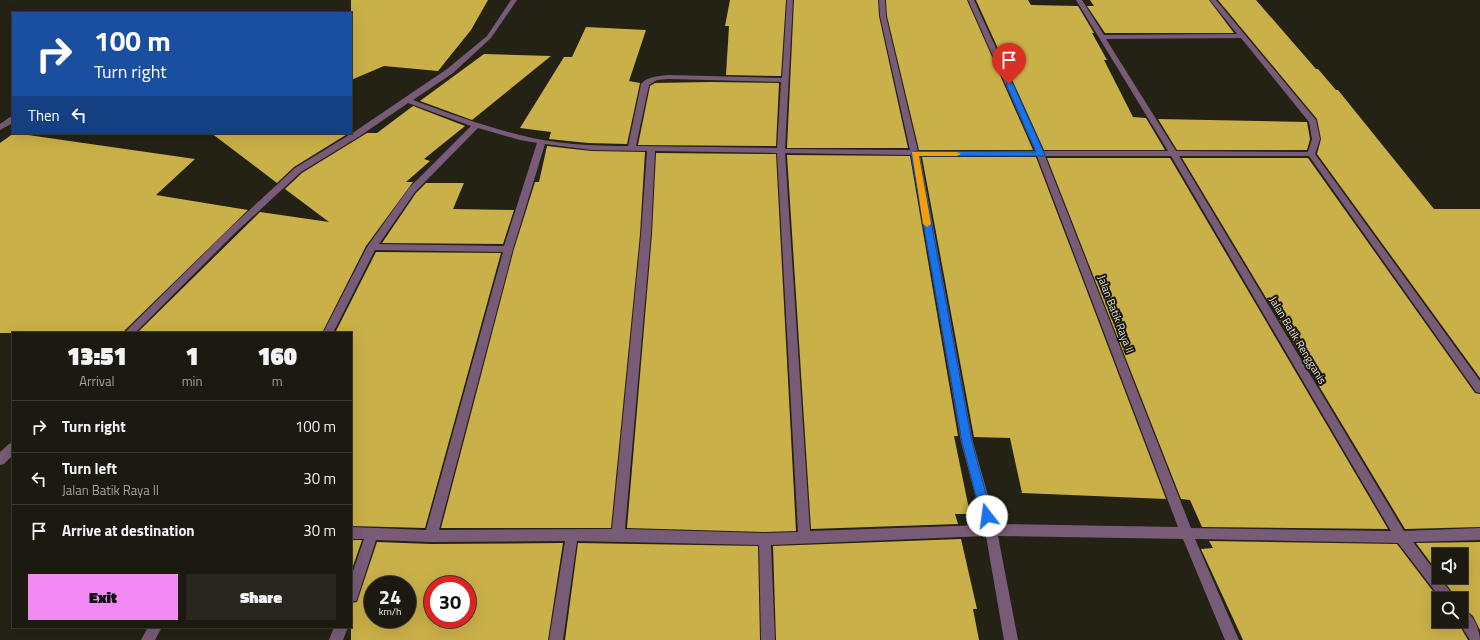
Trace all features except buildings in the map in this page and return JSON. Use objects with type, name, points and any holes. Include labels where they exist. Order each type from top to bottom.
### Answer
[{"type":"street","points":[[354,130],[407,100],[450,71],[489,37],[514,0]]},
{"type":"street","points":[[790,0],[780,151],[804,537]]},
{"type":"street","points":[[882,0],[883,16],[915,154],[967,442],[991,530],[1011,640]]},
{"type":"street","name":"Jalan Batik Raya II","points":[[971,0],[1041,155],[1187,534],[1232,640]]},
{"type":"street","name":"Jalan Batik Rengganis","points":[[1079,0],[1174,155],[1401,537],[1444,592]]},
{"type":"street","points":[[1213,0],[1313,122],[1316,138],[1312,154],[1480,389]]},
{"type":"street","points":[[1102,37],[1242,36]]},
{"type":"street","points":[[632,148],[645,84],[648,81],[669,77],[784,80]]},
{"type":"street","points":[[407,100],[476,126],[520,138],[591,148],[915,154],[1312,154]]},
{"type":"street","points":[[0,128],[12,120]]},
{"type":"street","points":[[329,332],[372,247],[412,190],[476,126]]},
{"type":"street","points":[[130,332],[233,230],[298,170],[348,134]]},
{"type":"street","points":[[431,536],[508,249],[542,141]]},
{"type":"street","points":[[618,535],[646,234],[651,148]]},
{"type":"street","points":[[372,247],[508,249]]},
{"type":"street","points":[[0,460],[12,449]]},
{"type":"street","points":[[352,533],[431,536],[618,535],[765,539],[991,530],[1401,537],[1480,534]]},
{"type":"street","points":[[352,593],[372,533]]},
{"type":"street","points":[[556,640],[572,535]]},
{"type":"street","points":[[765,539],[768,640]]},
{"type":"street","points":[[1468,625],[1478,640]]},
{"type":"street","points":[[148,640],[154,628]]},
{"type":"street","points":[[336,640],[341,628]]},
{"type":"slow traffic","points":[[927,224],[915,154],[957,154]]},
{"type":"route","points":[[987,516],[967,442],[915,154],[1041,155],[1009,84]]}]
